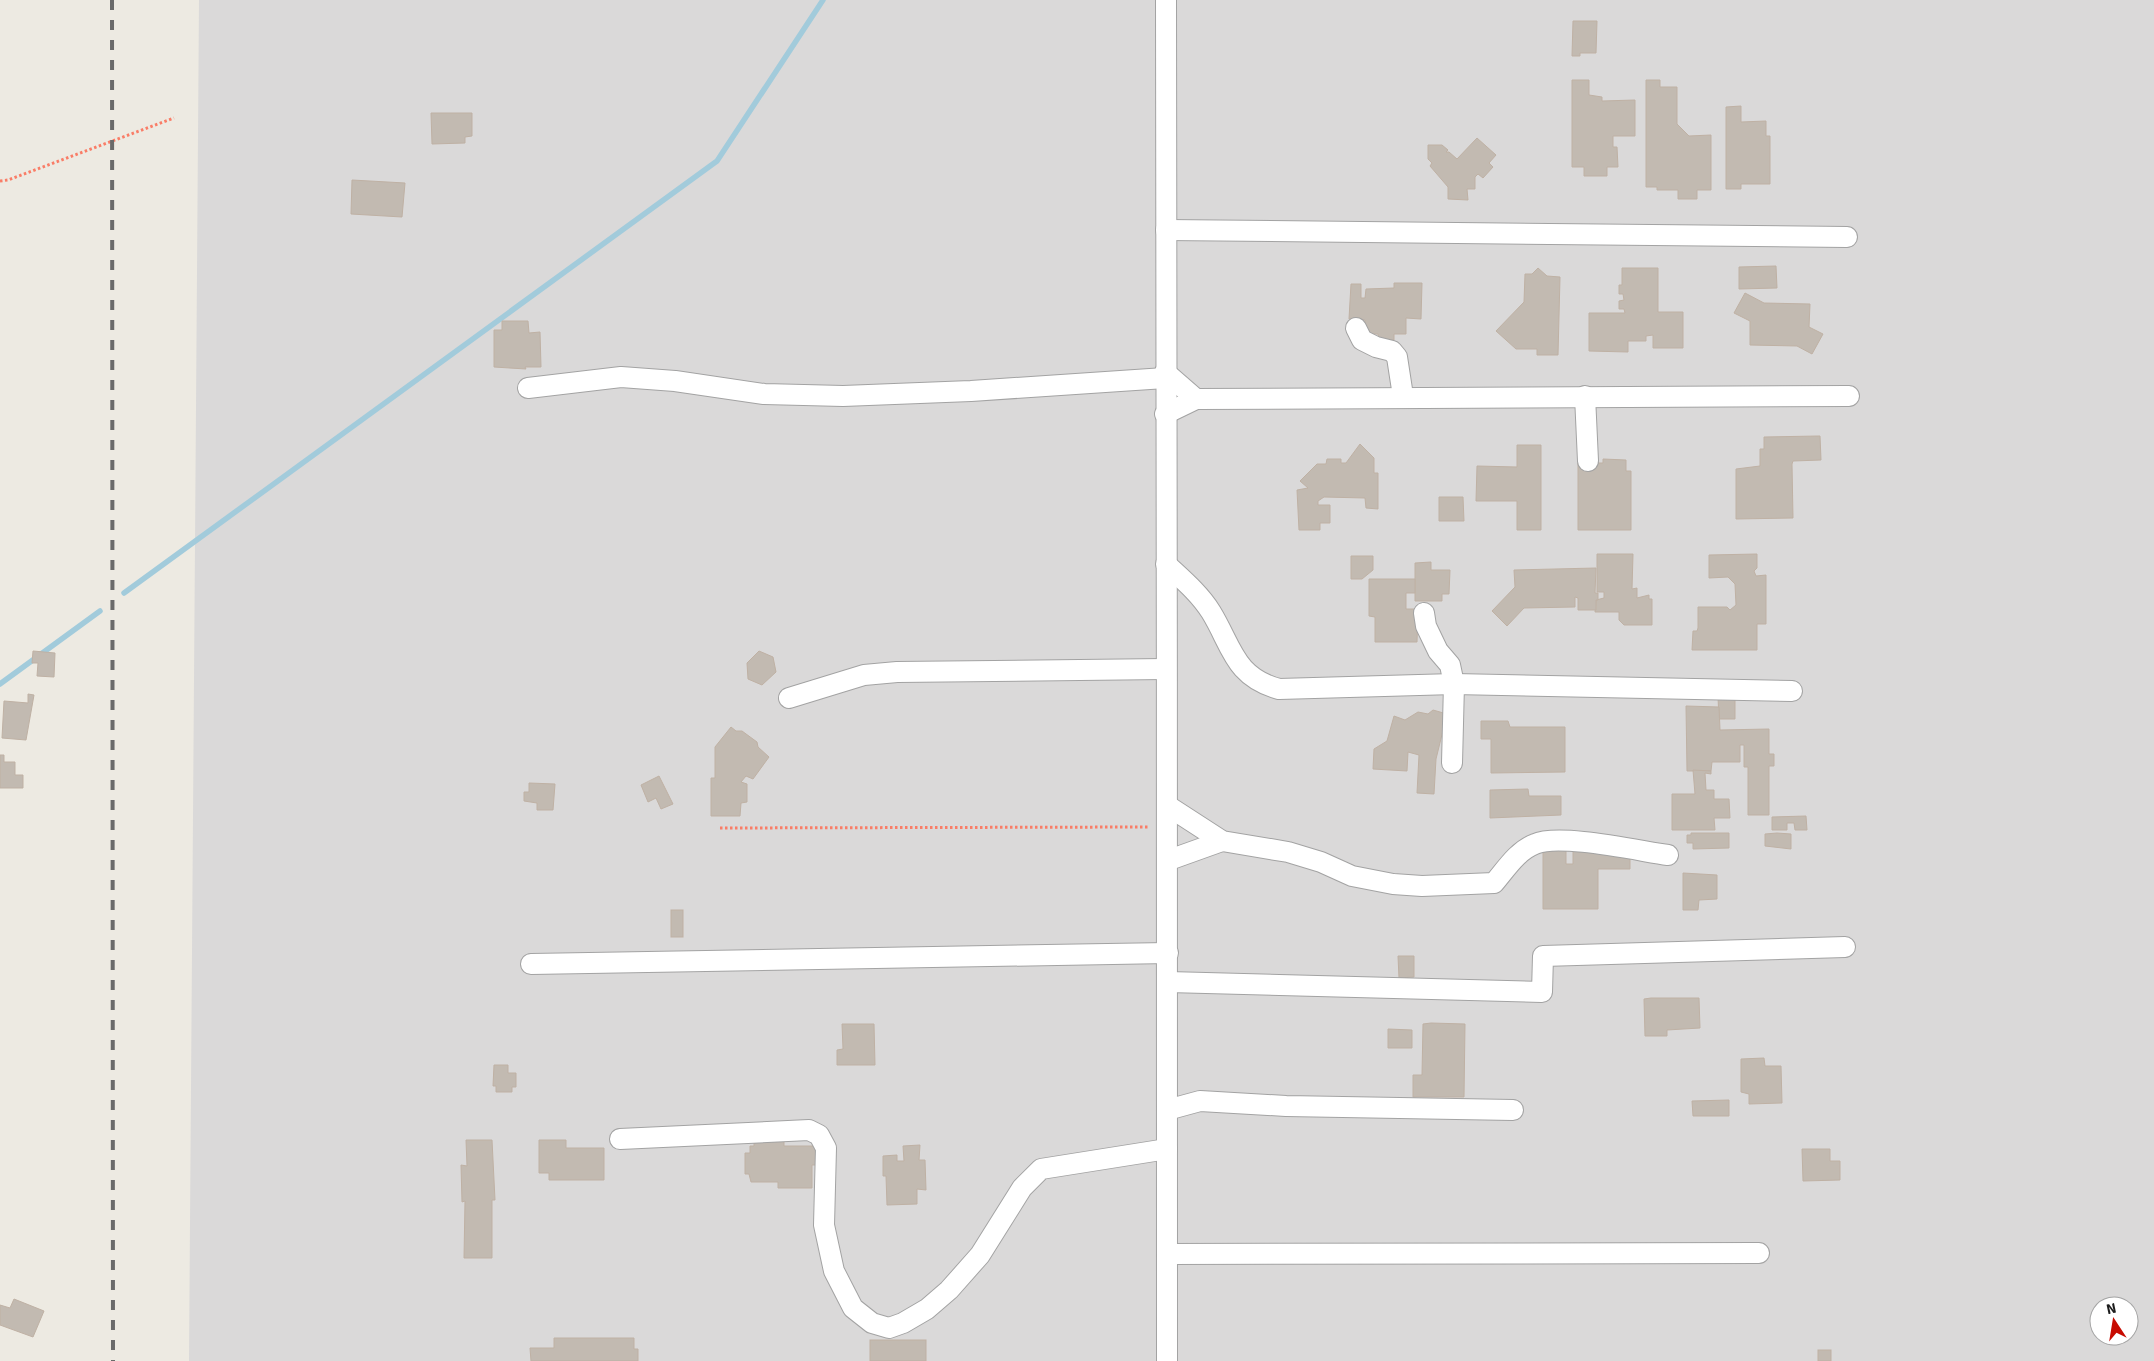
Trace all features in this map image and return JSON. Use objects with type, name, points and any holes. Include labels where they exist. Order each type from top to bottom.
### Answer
[{"type":"street","points":[[1166,0],[1165,669],[1169,827],[1167,1361]]},
{"type":"street","points":[[1166,230],[1847,237]]},
{"type":"street","points":[[1356,328],[1362,340],[1376,347],[1392,351],[1397,357],[1403,396]]},
{"type":"street","points":[[528,388],[621,377],[675,381],[764,394],[843,396],[971,391],[1165,375],[1196,399]]},
{"type":"street","points":[[1165,414],[1196,399],[1403,396],[1849,396]]},
{"type":"street","points":[[1585,396],[1588,461]]},
{"type":"street","points":[[1166,564],[1193,588],[1211,612],[1238,664],[1249,676],[1264,685],[1287,690],[1454,684],[1792,691]]},
{"type":"street","points":[[1424,613],[1426,626],[1438,651],[1450,664],[1454,684],[1452,763]]},
{"type":"street","points":[[789,698],[864,675],[896,672],[1165,669]]},
{"type":"street","points":[[1168,806],[1222,841],[1288,852],[1321,862],[1352,876],[1393,884],[1422,886],[1494,883],[1515,857],[1536,843],[1563,840],[1668,855]]},
{"type":"street","points":[[1169,860],[1222,841]]},
{"type":"street","points":[[1168,982],[1542,992],[1543,956],[1845,947]]},
{"type":"street","points":[[531,964],[1168,953]]},
{"type":"street","points":[[1167,1079],[1200,1101]]},
{"type":"street","points":[[1167,1110],[1200,1101],[1286,1106],[1513,1110]]},
{"type":"street","points":[[620,1139],[809,1130],[819,1135],[826,1148],[824,1224],[834,1271],[853,1308],[872,1323],[889,1328],[903,1323],[928,1309],[949,1290],[980,1255],[1022,1188],[1041,1170],[1167,1149]]},
{"type":"street","points":[[1167,1254],[1759,1253]]},
{"type":"path","points":[[0,181],[8,180],[174,118]]},
{"type":"path","points":[[720,828],[1169,827]]},
{"type":"shaded area","points":[[199,0],[2154,0],[2154,1361],[189,1361]]},
{"type":"building","points":[[1573,21],[1597,21],[1596,53],[1580,53],[1580,56],[1572,56]]},
{"type":"building","points":[[1572,80],[1589,80],[1589,95],[1602,97],[1602,101],[1635,100],[1635,136],[1613,136],[1613,147],[1617,147],[1618,167],[1607,167],[1607,176],[1584,176],[1584,167],[1572,167]]},
{"type":"building","points":[[1646,80],[1660,80],[1660,87],[1677,87],[1677,124],[1689,136],[1711,135],[1711,190],[1697,190],[1697,199],[1678,199],[1678,190],[1657,190],[1657,187],[1646,187]]},
{"type":"building","points":[[1741,106],[1741,122],[1766,121],[1766,136],[1770,136],[1770,184],[1741,184],[1741,189],[1726,189],[1726,107]]},
{"type":"building","points":[[431,113],[472,113],[472,136],[465,137],[465,143],[432,144]]},
{"type":"building","points":[[1477,138],[1496,155],[1489,163],[1493,167],[1483,178],[1478,174],[1475,177],[1475,189],[1467,189],[1468,200],[1448,199],[1448,187],[1430,166],[1432,163],[1428,159],[1428,145],[1442,145],[1448,150],[1446,152],[1449,152],[1457,159]]},
{"type":"building","points":[[352,180],[405,183],[402,217],[351,214]]},
{"type":"building","points":[[1776,266],[1777,288],[1739,289],[1739,267]]},
{"type":"building","points":[[1538,268],[1547,276],[1560,277],[1558,355],[1537,355],[1537,349],[1516,349],[1496,331],[1524,302],[1525,274],[1532,274]]},
{"type":"building","points":[[1622,268],[1658,268],[1658,312],[1683,312],[1683,348],[1653,348],[1653,335],[1646,336],[1646,341],[1628,341],[1628,352],[1589,351],[1589,313],[1625,313],[1624,309],[1619,309],[1619,301],[1624,300],[1623,294],[1619,294],[1619,285],[1622,285]]},
{"type":"building","points":[[1394,283],[1422,283],[1421,319],[1406,318],[1406,334],[1394,334],[1394,340],[1379,340],[1378,334],[1365,334],[1365,320],[1349,319],[1351,284],[1361,284],[1361,298],[1365,298],[1366,289],[1394,288]]},
{"type":"building","points":[[1745,293],[1764,303],[1810,304],[1809,327],[1823,334],[1812,354],[1797,346],[1750,345],[1750,321],[1734,313]]},
{"type":"building","points":[[502,321],[528,321],[529,333],[540,332],[541,367],[525,367],[526,369],[494,367],[494,330],[502,330]]},
{"type":"building","points":[[1820,436],[1821,460],[1793,461],[1792,464],[1793,518],[1736,519],[1736,469],[1760,466],[1760,449],[1764,449],[1764,437]]},
{"type":"building","points":[[1360,444],[1374,458],[1374,473],[1378,473],[1378,509],[1366,508],[1365,498],[1324,497],[1318,501],[1318,505],[1330,505],[1330,523],[1320,523],[1320,530],[1299,530],[1297,490],[1308,488],[1300,481],[1317,464],[1326,464],[1327,459],[1341,459],[1341,463],[1346,463]]},
{"type":"building","points":[[1517,445],[1541,445],[1541,530],[1517,530],[1517,501],[1476,501],[1477,466],[1517,467]]},
{"type":"building","points":[[1603,459],[1626,460],[1626,471],[1631,471],[1631,530],[1578,530],[1578,463],[1603,463]]},
{"type":"building","points":[[1439,497],[1463,497],[1464,521],[1439,521]]},
{"type":"building","points":[[1597,554],[1633,554],[1632,589],[1637,588],[1637,598],[1649,595],[1649,599],[1652,599],[1652,625],[1624,625],[1619,620],[1619,612],[1595,612],[1596,600],[1604,598],[1604,592],[1597,592]]},
{"type":"building","points":[[1757,554],[1757,568],[1754,571],[1756,576],[1766,575],[1766,624],[1757,624],[1757,650],[1692,650],[1693,631],[1697,631],[1698,628],[1698,607],[1727,607],[1730,610],[1736,605],[1735,584],[1728,577],[1709,578],[1709,555]]},
{"type":"building","points":[[1351,556],[1373,556],[1373,570],[1362,579],[1351,579]]},
{"type":"building","points":[[1431,562],[1431,570],[1450,570],[1449,594],[1442,594],[1442,601],[1415,601],[1415,563]]},
{"type":"building","points":[[1596,568],[1595,593],[1598,593],[1598,600],[1596,600],[1596,610],[1578,610],[1578,598],[1575,597],[1575,607],[1524,608],[1507,626],[1492,611],[1515,587],[1514,570]]},
{"type":"building","points":[[1369,579],[1415,579],[1415,593],[1406,593],[1406,609],[1418,609],[1417,642],[1375,642],[1375,617],[1369,616]]},
{"type":"building","points":[[33,651],[55,653],[54,677],[37,676],[38,663],[32,663]]},
{"type":"building","points":[[759,651],[773,657],[776,672],[762,685],[748,679],[747,663]]},
{"type":"building","points":[[28,694],[34,695],[26,740],[2,738],[4,701],[28,703]]},
{"type":"building","points":[[1718,697],[1735,697],[1735,719],[1719,719]]},
{"type":"building","points":[[1686,706],[1719,707],[1720,730],[1769,729],[1769,754],[1774,754],[1774,766],[1769,766],[1769,815],[1748,815],[1748,767],[1744,767],[1744,745],[1740,745],[1740,762],[1712,762],[1711,771],[1687,771]]},
{"type":"building","points":[[1433,710],[1447,714],[1436,759],[1434,794],[1417,793],[1419,755],[1408,752],[1407,771],[1373,769],[1374,749],[1387,741],[1394,716],[1405,720],[1418,712],[1428,714]]},
{"type":"building","points":[[1481,721],[1508,721],[1510,727],[1565,727],[1565,772],[1491,773],[1491,739],[1481,739]]},
{"type":"building","points":[[731,727],[736,731],[742,731],[757,742],[758,747],[769,757],[753,779],[746,776],[741,782],[747,784],[747,802],[741,803],[740,816],[711,816],[711,778],[715,778],[715,747]]},
{"type":"building","points":[[0,755],[4,755],[4,762],[15,762],[15,775],[23,775],[23,788],[0,788]]},
{"type":"building","points":[[1693,770],[1711,771],[1711,774],[1705,773],[1706,790],[1714,790],[1714,799],[1729,799],[1730,818],[1714,818],[1715,830],[1672,830],[1672,794],[1695,794]]},
{"type":"building","points":[[659,776],[673,804],[661,809],[656,798],[648,802],[641,785]]},
{"type":"building","points":[[529,783],[555,784],[553,810],[537,810],[537,803],[524,801],[524,792],[529,792]]},
{"type":"building","points":[[1528,789],[1529,796],[1561,796],[1561,815],[1490,818],[1490,790]]},
{"type":"building","points":[[1806,816],[1807,830],[1795,830],[1794,823],[1787,823],[1787,830],[1772,830],[1772,817]]},
{"type":"building","points":[[1691,833],[1729,833],[1729,848],[1693,849],[1693,843],[1687,843],[1687,835],[1691,835]]},
{"type":"building","points":[[1765,834],[1791,834],[1791,849],[1765,846]]},
{"type":"building","points":[[1543,845],[1566,845],[1566,864],[1573,864],[1573,849],[1630,849],[1630,869],[1598,869],[1598,909],[1543,909]]},
{"type":"building","points":[[1683,873],[1717,875],[1717,899],[1699,900],[1698,910],[1683,910]]},
{"type":"building","points":[[671,910],[683,910],[683,937],[671,937]]},
{"type":"building","points":[[1398,956],[1414,956],[1414,977],[1399,978]]},
{"type":"building","points":[[1699,998],[1700,1028],[1667,1030],[1667,1036],[1645,1036],[1644,999]]},
{"type":"building","points":[[842,1024],[874,1024],[875,1065],[837,1065],[837,1050],[843,1049]]},
{"type":"building","points":[[1423,1024],[1465,1024],[1464,1097],[1413,1097],[1413,1075],[1422,1075]]},
{"type":"building","points":[[1388,1029],[1412,1030],[1412,1048],[1388,1048]]},
{"type":"building","points":[[1764,1058],[1765,1066],[1781,1066],[1782,1103],[1749,1104],[1749,1094],[1741,1092],[1741,1059]]},
{"type":"building","points":[[494,1065],[508,1065],[508,1073],[516,1073],[516,1087],[512,1087],[512,1092],[496,1092],[496,1086],[493,1086]]},
{"type":"building","points":[[1729,1100],[1729,1116],[1693,1116],[1692,1101]]},
{"type":"building","points":[[754,1138],[784,1138],[784,1146],[816,1146],[816,1165],[812,1165],[812,1188],[778,1188],[778,1182],[751,1182],[749,1174],[745,1174],[745,1153],[750,1153],[750,1146],[754,1146]]},
{"type":"building","points":[[466,1140],[492,1140],[495,1200],[492,1200],[492,1258],[464,1258],[465,1201],[462,1202],[461,1165],[467,1166]]},
{"type":"building","points":[[539,1140],[566,1140],[566,1148],[604,1148],[604,1180],[549,1180],[549,1173],[539,1173]]},
{"type":"building","points":[[920,1145],[919,1160],[925,1160],[926,1190],[917,1189],[917,1204],[887,1205],[886,1176],[883,1176],[883,1156],[897,1155],[897,1161],[904,1161],[903,1146]]},
{"type":"building","points":[[1802,1149],[1830,1149],[1830,1161],[1840,1161],[1840,1180],[1803,1181]]},
{"type":"building","points":[[14,1299],[44,1311],[33,1337],[0,1325],[0,1305],[10,1308]]},
{"type":"building","points":[[554,1338],[634,1338],[634,1349],[638,1349],[638,1361],[531,1361],[530,1348],[554,1348]]},
{"type":"building","points":[[870,1340],[926,1340],[926,1361],[870,1361]]},
{"type":"building","points":[[1818,1350],[1831,1350],[1831,1361],[1818,1361]]},
{"type":"waterway","points":[[124,593],[717,161],[823,0]]},
{"type":"waterway","points":[[0,684],[100,611]]},
{"type":"railway","points":[[112,0],[113,1361]]}]
